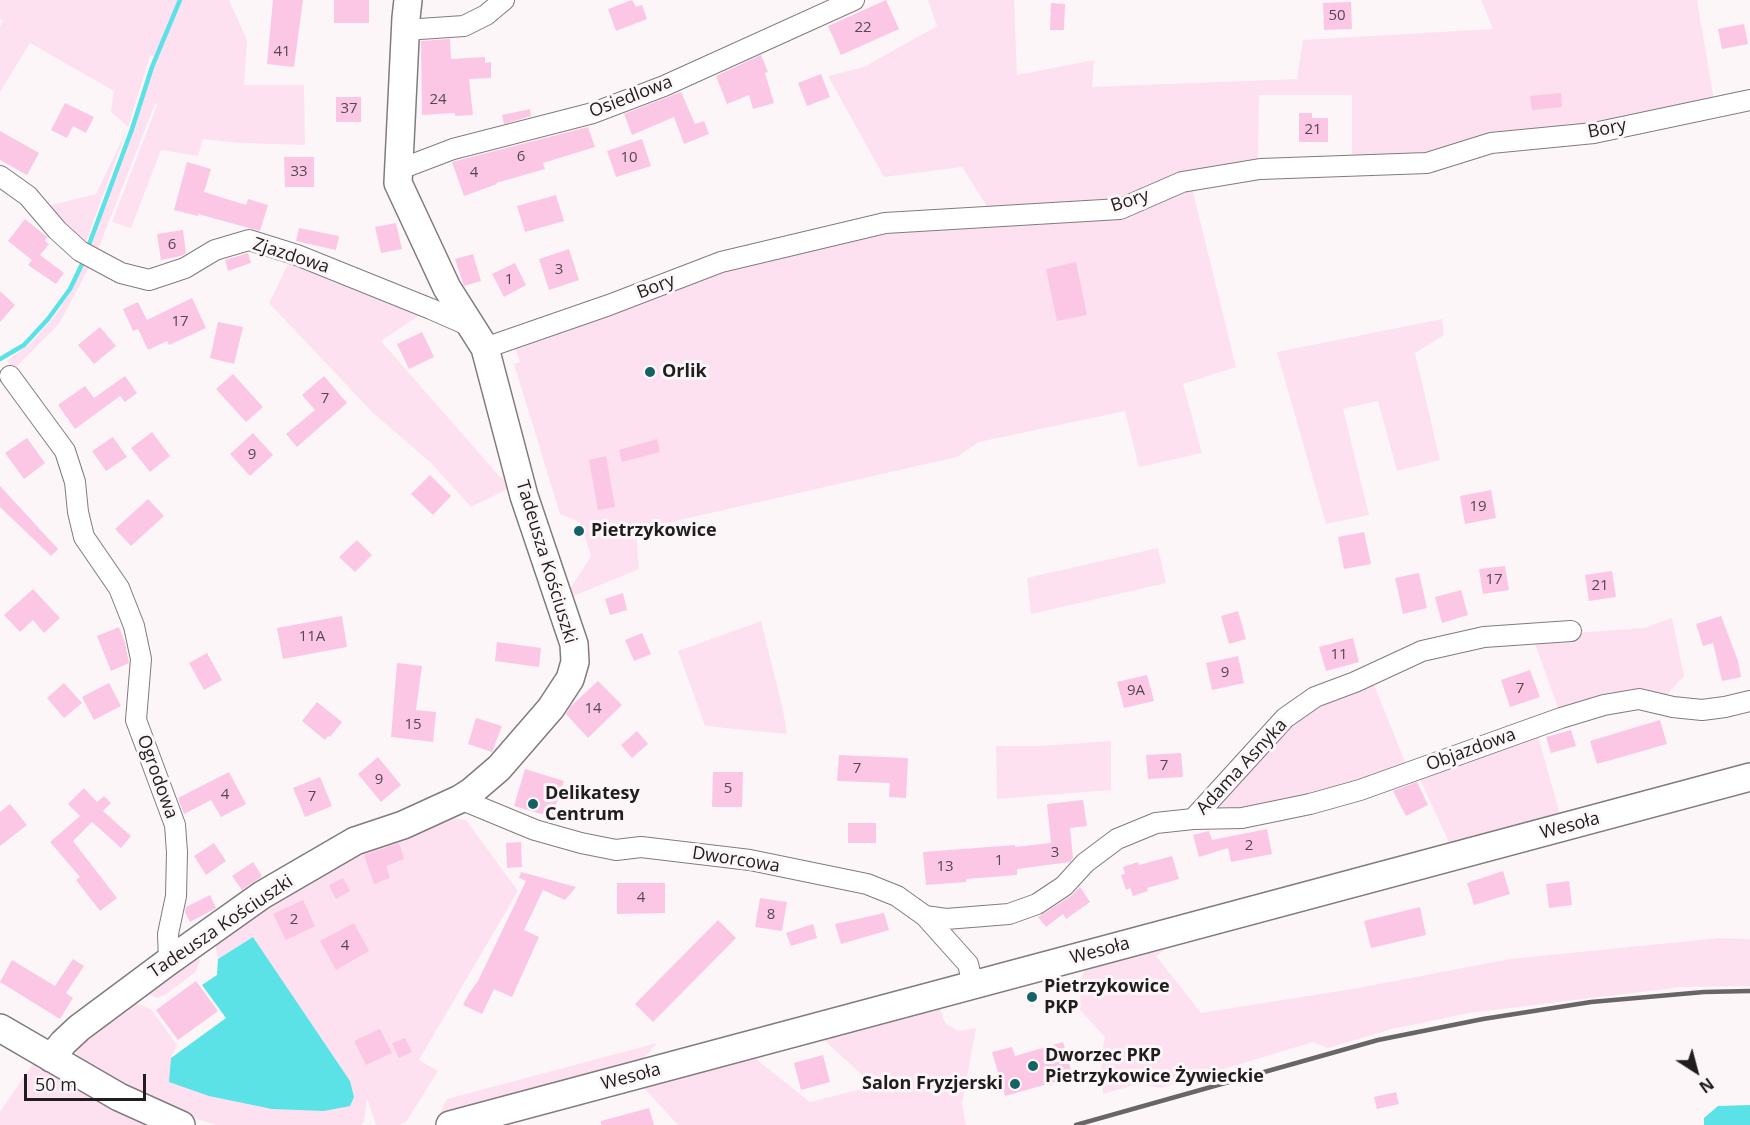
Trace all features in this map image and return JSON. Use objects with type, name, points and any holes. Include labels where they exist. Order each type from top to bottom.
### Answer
[{"type":"main road","name":"Tadeusza Kościuszki","points":[[51,1058],[80,1028],[262,895],[355,841],[403,825],[460,799],[499,768],[551,708],[570,679],[575,662],[574,644],[524,496],[478,338],[447,288],[398,183],[408,0]]},
{"type":"main road","name":"Wesoła","points":[[450,1125],[1750,777]]},
{"type":"main road","points":[[0,1028],[119,1097],[181,1125]]},
{"type":"street","points":[[405,30],[464,26],[486,15],[504,0]]},
{"type":"street","name":"Osiedlowa","points":[[398,170],[453,149],[593,113],[664,86],[854,0]]},
{"type":"street","name":"Bory","points":[[478,338],[609,305],[721,262],[885,223],[1120,209],[1182,182],[1260,169],[1427,163],[1491,143],[1594,133],[1750,100]]},
{"type":"street","name":"Zjazdowa","points":[[0,176],[28,196],[57,230],[88,255],[121,273],[149,280],[185,268],[214,250],[249,240],[297,255],[431,309],[478,338]]},
{"type":"street","name":"Ogrodowa","points":[[10,376],[65,451],[75,482],[78,512],[84,537],[119,588],[134,626],[141,659],[136,720],[175,825],[176,896],[168,934],[169,961]]},
{"type":"street","name":"Adama Asnyka","points":[[925,916],[946,919],[1009,914],[1037,903],[1064,886],[1085,864],[1117,839],[1156,823],[1193,819],[1285,718],[1315,697],[1355,682],[1422,651],[1485,637],[1571,631]]},
{"type":"street","name":"Objazdowa","points":[[1193,819],[1242,818],[1350,793],[1604,705],[1639,699],[1673,707],[1702,710],[1750,700]]},
{"type":"street","name":"Dworcowa","points":[[460,799],[535,830],[580,843],[616,850],[641,847],[750,860],[867,884],[897,896],[925,916],[968,964],[974,985]]},
{"type":"shaded area","points":[[0,0],[229,0],[247,40],[244,85],[304,85],[305,145],[240,143],[203,139],[198,156],[161,150],[131,228],[112,222],[157,105],[155,104],[97,252],[90,249],[158,56],[150,56],[128,127],[111,112],[114,91],[30,43],[0,92],[0,26],[3,21],[0,19]]},
{"type":"shaded area","points":[[928,0],[1014,0],[1017,75],[1094,60],[1092,87],[1297,79],[1303,40],[1493,29],[1481,0],[1697,0],[1714,101],[1428,157],[1352,159],[1352,95],[1259,95],[1258,163],[1126,199],[988,208],[962,167],[884,177],[828,76],[864,67],[937,26]]},
{"type":"shaded area","points":[[128,127],[84,247],[52,215],[51,205],[96,194]]},
{"type":"shaded area","points":[[1192,188],[1236,367],[1183,384],[1202,453],[1139,467],[1125,411],[979,442],[957,457],[636,530],[639,569],[569,598],[570,589],[591,556],[580,522],[560,514],[514,364],[520,362],[514,345],[726,268],[850,236],[1090,220]]},
{"type":"shaded area","points":[[291,258],[426,311],[381,341],[500,477],[504,479],[507,475],[512,487],[471,507],[431,463],[373,413],[269,303]]},
{"type":"shaded area","points":[[87,260],[92,262],[59,324],[16,367],[12,368],[7,361],[32,342],[56,314]]},
{"type":"shaded area","points":[[1442,319],[1444,335],[1415,353],[1440,460],[1397,471],[1378,401],[1343,409],[1369,515],[1326,524],[1277,352]]},
{"type":"shaded area","points":[[1158,548],[1166,583],[1031,614],[1027,578]]},
{"type":"shaded area","points":[[1672,618],[1684,676],[1665,697],[1560,713],[1532,636],[1644,628]]},
{"type":"shaded area","points":[[761,621],[787,734],[705,726],[678,651]]},
{"type":"shaded area","points":[[1372,680],[1408,769],[1358,787],[1223,816],[1210,806],[1284,724],[1315,703]]},
{"type":"shaded area","points":[[1536,729],[1561,818],[1451,847],[1418,775]]},
{"type":"shaded area","points":[[1111,741],[1111,790],[997,799],[996,746],[1040,746]]},
{"type":"shaded area","points":[[450,818],[466,820],[518,891],[419,1060],[438,1071],[406,1122],[399,1125],[376,1125],[367,1098],[364,1121],[361,1125],[216,1125],[168,1110],[82,1063],[77,1057],[77,1047],[129,1001],[151,1009],[177,1045],[171,1058],[350,1081],[253,937],[218,959],[214,939],[335,861]]},
{"type":"shaded area","points":[[1721,938],[1750,939],[1750,986],[1682,987],[1469,1013],[1392,1029],[1328,1048],[1313,1042],[1161,1088],[1138,1084],[1103,1094],[1101,1058],[1105,1037],[1080,1010],[1081,985],[1087,967],[1166,949],[1156,956],[1201,1013],[1358,988],[1510,959]]},
{"type":"shaded area","points":[[196,955],[200,960],[196,972],[165,995],[157,998],[149,994],[147,991]]},
{"type":"shaded area","points":[[936,996],[945,1023],[958,1031],[976,1028],[962,1103],[966,1125],[678,1125],[642,1086],[741,1047],[810,1102],[874,1086],[811,1028]]},
{"type":"shaded area","points":[[657,1043],[638,1065],[446,1117],[440,1114],[447,1099]]},
{"type":"shaded area","points":[[36,1059],[181,1125],[0,1125],[0,1112]]},
{"type":"water","points":[[253,937],[350,1081],[354,1097],[350,1106],[324,1111],[272,1109],[209,1096],[169,1082],[171,1058],[226,1018],[202,985],[217,975],[218,959]]},
{"type":"water","points":[[1750,1105],[1750,1125],[1704,1125],[1704,1118],[1718,1106]]},
{"type":"building","points":[[273,0],[303,0],[294,67],[267,64]]},
{"type":"building","points":[[334,0],[369,0],[369,23],[334,23]]},
{"type":"building","points":[[632,0],[636,7],[642,5],[647,19],[616,31],[608,9]]},
{"type":"building","points":[[886,0],[899,29],[841,55],[828,26]]},
{"type":"building","points":[[1351,2],[1352,29],[1324,30],[1323,3]]},
{"type":"building","points":[[1051,3],[1065,4],[1064,30],[1050,30]]},
{"type":"building","points":[[1744,24],[1748,44],[1722,49],[1718,29]]},
{"type":"building","points":[[450,39],[451,59],[485,57],[485,63],[491,62],[491,78],[469,79],[473,115],[455,116],[455,113],[422,115],[421,41]]},
{"type":"building","points":[[761,55],[768,72],[765,73],[774,103],[753,109],[749,95],[727,104],[716,76]]},
{"type":"building","points":[[821,74],[830,97],[807,106],[798,83]]},
{"type":"building","points":[[681,92],[695,124],[704,121],[709,134],[684,144],[674,117],[632,135],[624,114]]},
{"type":"building","points":[[1561,93],[1562,107],[1532,110],[1530,96]]},
{"type":"building","points":[[336,97],[361,97],[361,122],[336,122]]},
{"type":"building","points":[[65,103],[94,117],[86,133],[73,126],[67,138],[51,130]]},
{"type":"building","points":[[530,109],[531,116],[504,124],[502,115]]},
{"type":"building","points":[[1299,113],[1312,113],[1312,118],[1328,118],[1328,142],[1299,142]]},
{"type":"building","points":[[588,127],[595,147],[543,163],[545,169],[496,183],[464,196],[452,162]]},
{"type":"building","points":[[0,131],[39,153],[27,175],[0,160]]},
{"type":"building","points":[[642,139],[651,166],[616,177],[607,151]]},
{"type":"building","points":[[284,157],[314,157],[314,187],[285,187]]},
{"type":"building","points":[[187,162],[211,169],[204,192],[246,205],[248,199],[268,205],[260,231],[198,214],[198,216],[174,210]]},
{"type":"building","points":[[556,195],[564,221],[525,232],[517,206]]},
{"type":"building","points":[[25,219],[47,237],[45,241],[49,244],[40,255],[64,273],[56,284],[28,265],[32,260],[8,241]]},
{"type":"building","points":[[396,223],[402,249],[381,253],[375,227]]},
{"type":"building","points":[[299,228],[339,236],[336,250],[296,241]]},
{"type":"building","points":[[183,230],[186,253],[161,260],[157,234]]},
{"type":"building","points":[[569,249],[579,280],[549,290],[539,259]]},
{"type":"building","points":[[248,253],[251,263],[228,271],[225,260]]},
{"type":"building","points":[[473,254],[481,281],[464,286],[455,259]]},
{"type":"building","points":[[1076,262],[1087,315],[1057,321],[1046,269]]},
{"type":"building","points":[[515,263],[526,285],[504,297],[492,274]]},
{"type":"building","points":[[0,291],[15,305],[0,322]]},
{"type":"building","points":[[192,298],[206,328],[169,345],[167,341],[148,350],[138,329],[133,331],[123,309],[138,302],[147,320]]},
{"type":"building","points":[[218,322],[243,327],[234,364],[210,358]]},
{"type":"building","points":[[100,327],[116,346],[94,364],[78,345]]},
{"type":"building","points":[[422,332],[434,357],[409,369],[397,344]]},
{"type":"building","points":[[233,374],[263,407],[246,422],[216,389]]},
{"type":"building","points":[[125,376],[137,393],[125,402],[120,396],[75,429],[58,405],[85,386],[94,398]]},
{"type":"building","points":[[324,376],[347,403],[297,447],[286,434],[315,410],[302,395]]},
{"type":"building","points":[[152,432],[170,456],[150,472],[131,448]]},
{"type":"building","points":[[253,433],[273,455],[250,476],[230,454]]},
{"type":"building","points":[[113,437],[127,457],[106,471],[92,451]]},
{"type":"building","points":[[27,438],[45,463],[24,479],[5,453]]},
{"type":"building","points":[[657,439],[660,452],[622,462],[619,450]]},
{"type":"building","points":[[606,456],[615,507],[598,510],[589,460]]},
{"type":"building","points":[[430,475],[451,496],[433,515],[411,494]]},
{"type":"building","points":[[0,486],[58,549],[51,556],[0,507]]},
{"type":"building","points":[[1491,490],[1496,518],[1465,524],[1460,496]]},
{"type":"building","points":[[148,499],[164,516],[131,546],[115,529]]},
{"type":"building","points":[[1364,532],[1371,564],[1344,569],[1338,537]]},
{"type":"building","points":[[357,540],[372,555],[355,572],[339,557]]},
{"type":"building","points":[[1505,566],[1509,590],[1483,594],[1479,569]]},
{"type":"building","points":[[1612,571],[1616,597],[1589,601],[1585,575]]},
{"type":"building","points":[[1419,573],[1427,608],[1403,614],[1395,578]]},
{"type":"building","points":[[33,589],[60,618],[44,633],[33,620],[20,632],[4,615]]},
{"type":"building","points":[[1461,590],[1468,615],[1442,623],[1435,597]]},
{"type":"building","points":[[623,593],[627,610],[610,615],[605,599]]},
{"type":"building","points":[[1238,611],[1246,639],[1229,644],[1221,616]]},
{"type":"building","points":[[342,616],[347,647],[283,659],[277,628]]},
{"type":"building","points":[[1721,616],[1738,661],[1741,677],[1722,681],[1713,643],[1703,646],[1696,624]]},
{"type":"building","points":[[119,627],[129,663],[111,671],[97,636]]},
{"type":"building","points":[[642,633],[651,654],[634,661],[625,640]]},
{"type":"building","points":[[1353,638],[1359,662],[1326,671],[1319,647]]},
{"type":"building","points":[[497,642],[541,648],[539,667],[495,661]]},
{"type":"building","points":[[207,653],[222,680],[204,690],[189,663]]},
{"type":"building","points":[[1238,656],[1244,683],[1212,690],[1206,663]]},
{"type":"building","points":[[397,663],[422,666],[416,710],[436,712],[433,742],[391,737]]},
{"type":"building","points":[[1530,670],[1540,697],[1510,707],[1501,680]]},
{"type":"building","points":[[1147,675],[1154,701],[1124,708],[1117,682]]},
{"type":"building","points":[[598,681],[622,705],[588,738],[566,714],[571,706]]},
{"type":"building","points":[[64,683],[82,703],[64,718],[47,698]]},
{"type":"building","points":[[109,683],[121,706],[94,720],[82,697]]},
{"type":"building","points":[[317,702],[342,722],[325,740],[302,721]]},
{"type":"building","points":[[476,718],[502,726],[492,752],[468,744]]},
{"type":"building","points":[[1660,720],[1667,744],[1597,764],[1590,741]]},
{"type":"building","points":[[1571,730],[1576,746],[1551,753],[1546,737]]},
{"type":"building","points":[[637,731],[648,744],[632,758],[621,745]]},
{"type":"building","points":[[1181,753],[1183,777],[1148,779],[1146,755]]},
{"type":"building","points":[[839,755],[908,758],[906,798],[889,797],[890,783],[837,781]]},
{"type":"building","points":[[378,757],[401,785],[381,802],[358,774]]},
{"type":"building","points":[[525,769],[564,781],[552,817],[514,806]]},
{"type":"building","points":[[229,772],[246,804],[221,817],[211,800],[184,814],[178,798]]},
{"type":"building","points":[[713,772],[743,772],[742,807],[712,807]]},
{"type":"building","points":[[320,777],[332,806],[305,817],[293,788]]},
{"type":"building","points":[[1417,782],[1428,805],[1406,816],[1393,791]]},
{"type":"building","points":[[84,788],[97,802],[104,796],[111,803],[103,811],[131,836],[121,848],[92,822],[73,841],[117,898],[100,911],[76,880],[80,877],[50,842],[80,816],[68,804]]},
{"type":"building","points":[[1083,800],[1087,826],[1070,828],[1073,858],[1070,862],[1017,869],[1017,875],[926,885],[923,852],[1051,843],[1047,804]]},
{"type":"building","points":[[10,804],[27,825],[0,846],[0,812]]},
{"type":"building","points":[[848,823],[876,823],[876,843],[848,843]]},
{"type":"building","points":[[1267,829],[1272,854],[1231,862],[1228,848],[1199,857],[1193,835],[1209,831],[1212,840]]},
{"type":"building","points":[[521,842],[522,867],[507,868],[506,843]]},
{"type":"building","points":[[214,843],[226,861],[206,875],[194,856]]},
{"type":"building","points":[[399,843],[404,859],[386,866],[390,878],[374,884],[364,855]]},
{"type":"building","points":[[1172,856],[1179,879],[1147,888],[1148,891],[1133,896],[1130,888],[1126,890],[1121,875],[1125,874],[1123,867]]},
{"type":"building","points":[[253,862],[262,876],[242,890],[232,876]]},
{"type":"building","points":[[1503,871],[1510,894],[1474,905],[1467,883]]},
{"type":"building","points":[[521,872],[576,887],[565,900],[543,890],[524,930],[539,937],[512,997],[494,989],[482,1014],[463,1005],[478,981],[526,881],[519,878]]},
{"type":"building","points":[[343,878],[350,891],[336,899],[329,885]]},
{"type":"building","points":[[1569,881],[1572,905],[1549,908],[1546,884]]},
{"type":"building","points":[[617,883],[665,883],[665,913],[617,914]]},
{"type":"building","points":[[1080,887],[1090,902],[1066,919],[1063,914],[1046,927],[1038,917],[1071,896]]},
{"type":"building","points":[[210,895],[216,908],[190,922],[185,912],[186,907]]},
{"type":"building","points":[[760,898],[787,902],[782,931],[755,927]]},
{"type":"building","points":[[303,900],[315,926],[286,940],[273,914]]},
{"type":"building","points":[[1420,907],[1426,935],[1371,948],[1364,921]]},
{"type":"building","points":[[884,913],[889,930],[841,944],[835,924]]},
{"type":"building","points":[[718,920],[736,938],[653,1022],[635,1004]]},
{"type":"building","points":[[354,923],[369,951],[336,970],[320,941]]},
{"type":"building","points":[[813,924],[817,938],[791,946],[786,933]]},
{"type":"building","points":[[73,959],[84,966],[66,993],[73,998],[60,1019],[0,982],[12,960],[55,986]]},
{"type":"building","points":[[196,981],[218,1011],[178,1040],[156,1010]]},
{"type":"building","points":[[380,1029],[392,1053],[366,1065],[354,1041]]},
{"type":"building","points":[[405,1038],[412,1052],[399,1058],[392,1043]]},
{"type":"building","name":"Dworzec PKP Pietrzykowice Żywieckie","points":[[1063,1042],[1073,1077],[1005,1096],[992,1052],[1012,1047],[1015,1056]]},
{"type":"building","points":[[823,1055],[830,1082],[801,1090],[794,1063]]},
{"type":"building","points":[[1396,1092],[1399,1104],[1377,1109],[1374,1097]]},
{"type":"building","points":[[649,1108],[654,1125],[601,1125],[601,1121]]},
{"type":"waterway","points":[[87,250],[132,129],[152,67],[180,0]]},
{"type":"waterway","points":[[0,359],[24,345],[48,319],[70,289],[85,258]]},
{"type":"railway","points":[[1076,1125],[1378,1040],[1483,1019],[1591,1002],[1704,992],[1750,991]]},
{"type":"place","name":"Orlik","points":[[650,372]]},
{"type":"place","name":"Pietrzykowice","points":[[579,531]]},
{"type":"place","name":"Delikatesy Centrum","points":[[533,804]]},
{"type":"place","name":"Pietrzykowice PKP","points":[[1032,997]]},
{"type":"place","name":"Dworzec PKP Pietrzykowice Żywieckie","points":[[1033,1066]]},
{"type":"place","name":"Salon Fryzjerski","points":[[1015,1084]]}]
